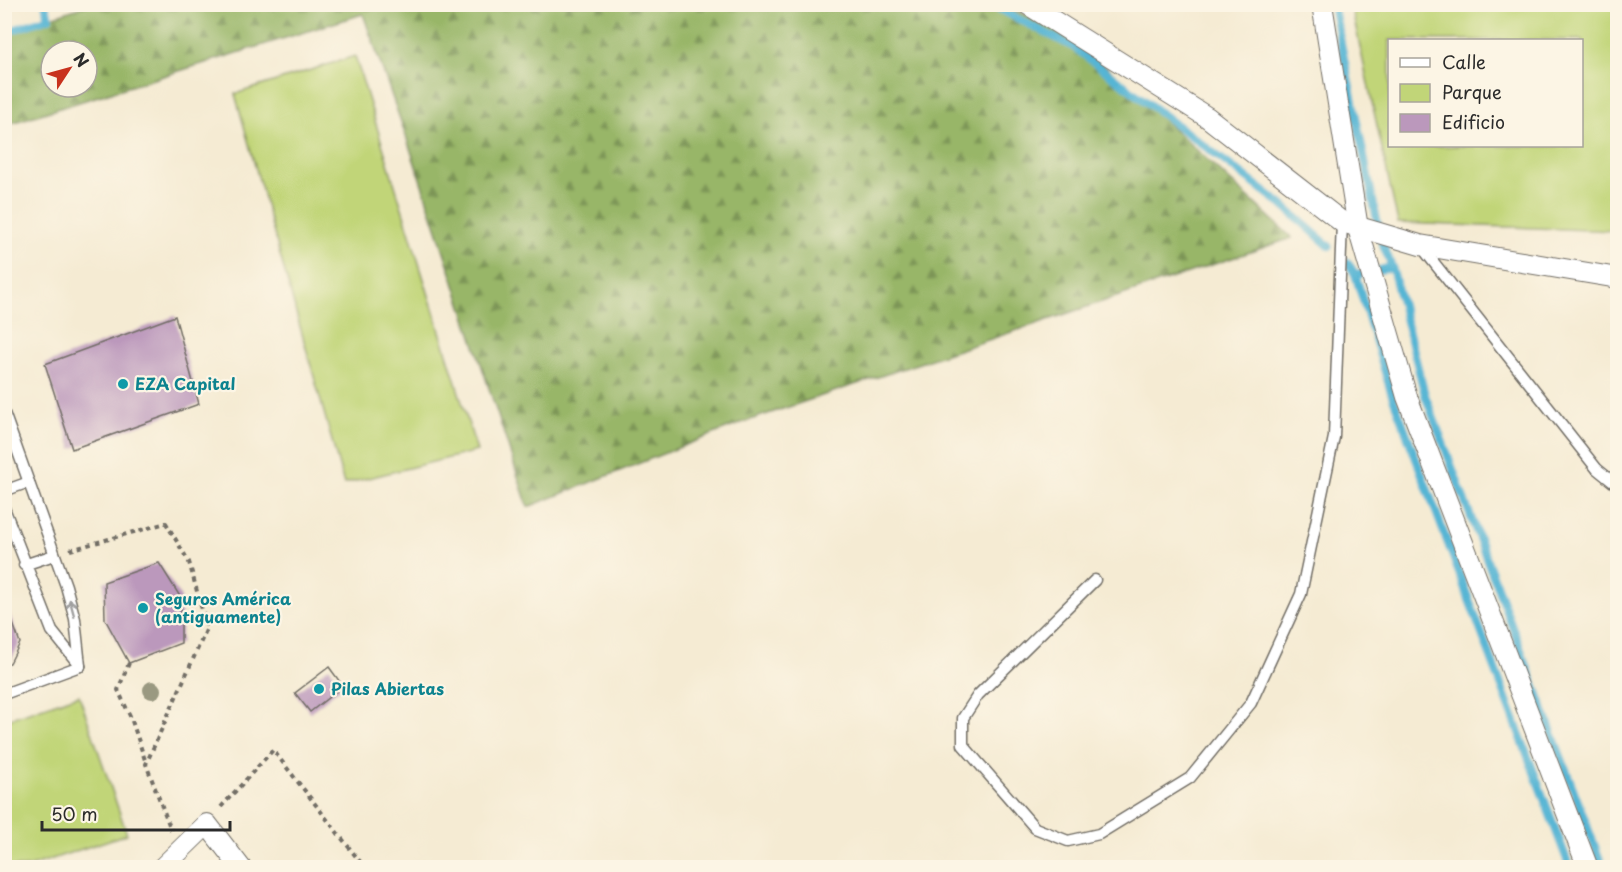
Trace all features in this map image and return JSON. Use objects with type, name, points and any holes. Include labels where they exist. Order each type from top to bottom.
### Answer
[{"type":"street","points":[[1027,4],[1207,117],[1350,225],[1420,245],[1617,278]]},
{"type":"street","points":[[1322,4],[1350,225],[1407,397],[1446,503],[1588,867]]},
{"type":"street","points":[[162,867],[207,824],[241,867]]},
{"type":"lane","points":[[1095,580],[978,695],[963,718],[963,745],[1035,828],[1068,842],[1099,834],[1190,778],[1251,704],[1301,594],[1334,436],[1350,225]]},
{"type":"lane","points":[[1420,245],[1597,469],[1617,486]]},
{"type":"lane","points":[[4,413],[8,434],[29,482],[75,619],[80,666]]},
{"type":"lane","points":[[4,491],[29,482]]},
{"type":"lane","points":[[4,508],[24,565],[52,631],[80,666]]},
{"type":"lane","points":[[24,565],[54,555]]},
{"type":"lane","points":[[4,694],[80,666]]},
{"type":"path","points":[[54,555],[166,523],[189,562],[207,628],[146,764]]},
{"type":"path","points":[[129,663],[118,690],[131,718],[179,850]]},
{"type":"path","points":[[207,824],[273,750],[365,867]]},
{"type":"green space","points":[[90,4],[1002,5],[1070,33],[1292,238],[744,422],[528,507],[407,139],[363,14],[99,96],[99,39],[39,39],[39,99],[89,99],[5,125],[4,33]]},
{"type":"green space","points":[[1351,5],[1617,5],[1617,231],[1398,223]]},
{"type":"green space","points":[[355,56],[477,451],[344,484],[235,94]]},
{"type":"green space","points":[[79,695],[127,834],[28,867],[5,867],[5,720]]},
{"type":"building","name":"EZA Capital","points":[[175,316],[199,404],[72,449],[45,364]]},
{"type":"building","name":"Seguros América (antiguamente)","points":[[159,563],[181,598],[181,643],[129,663],[105,619],[104,582]]},
{"type":"building","points":[[5,601],[20,643],[10,663],[4,665]]},
{"type":"building","name":"Pilas Abiertas","points":[[329,667],[343,686],[310,712],[295,693]]},
{"type":"waterway","points":[[4,33],[49,18],[45,4]]},
{"type":"waterway","points":[[989,4],[1075,48],[1281,204],[1329,246]]},
{"type":"waterway","points":[[1333,4],[1378,225]]},
{"type":"waterway","points":[[1382,242],[1392,267],[1425,395],[1603,868]]},
{"type":"waterway","points":[[1348,263],[1355,274],[1360,274]]},
{"type":"waterway","points":[[1380,270],[1392,267]]},
{"type":"waterway","points":[[1355,274],[1392,395],[1570,868]]},
{"type":"place","name":"EZA Capital","points":[[123,384]]},
{"type":"place","name":"Seguros América (antiguamente)","points":[[143,608]]},
{"type":"place","name":"Pilas Abiertas","points":[[319,689]]}]
